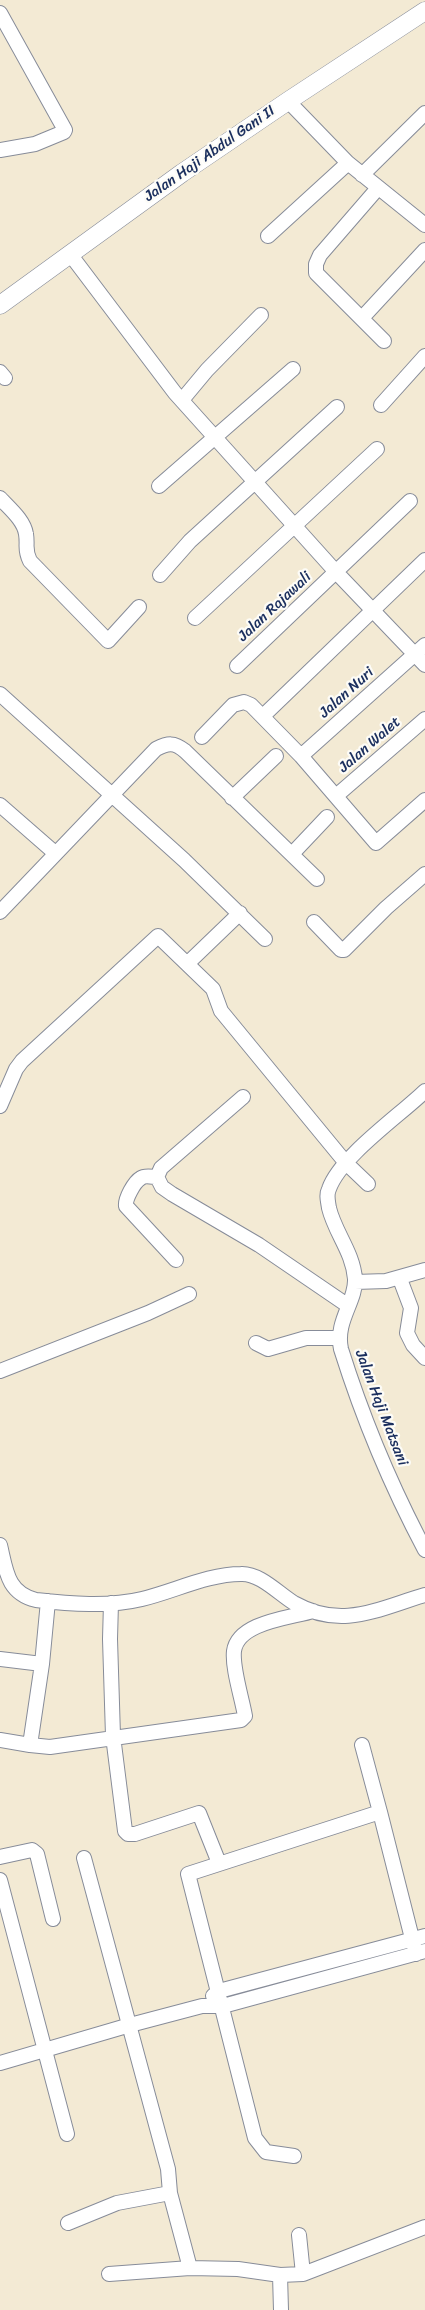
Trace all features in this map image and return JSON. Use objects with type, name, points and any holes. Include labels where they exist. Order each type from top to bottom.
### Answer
[{"type":"street","name":"Jalan Haji Abdul Gani II","points":[[0,305],[182,173],[425,11]]},
{"type":"street","points":[[0,13],[65,130],[36,144],[0,150]]},
{"type":"street","points":[[288,101],[348,163],[425,225]]},
{"type":"street","points":[[362,175],[425,113]]},
{"type":"street","points":[[268,236],[348,163]]},
{"type":"street","points":[[378,188],[320,255],[315,269],[316,273],[384,341]]},
{"type":"street","points":[[362,318],[425,250]]},
{"type":"street","points":[[70,254],[175,391],[336,572],[374,611],[420,649],[425,664]]},
{"type":"street","points":[[175,391],[207,370],[261,315]]},
{"type":"street","points":[[381,405],[425,356]]},
{"type":"street","points":[[159,486],[293,368]]},
{"type":"street","points":[[160,574],[190,541],[337,408]]},
{"type":"street","points":[[195,618],[378,448]]},
{"type":"street","points":[[0,498],[21,522],[26,533],[25,551],[30,561],[108,641],[139,607]]},
{"type":"street","name":"Jalan Rajawali","points":[[237,666],[410,501]]},
{"type":"street","points":[[263,716],[425,560]]},
{"type":"street","name":"Jalan Nuri","points":[[301,756],[420,649]]},
{"type":"street","points":[[0,694],[112,794],[240,913],[265,939]]},
{"type":"street","points":[[202,737],[233,705],[239,702],[251,705],[301,756],[376,844],[425,800]]},
{"type":"street","name":"Jalan Walet","points":[[336,796],[425,719]]},
{"type":"street","points":[[0,912],[156,749],[166,744],[174,744],[185,751],[317,879]]},
{"type":"street","points":[[232,798],[276,756]]},
{"type":"street","points":[[0,805],[55,853]]},
{"type":"street","points":[[292,854],[327,817]]},
{"type":"street","points":[[314,922],[344,950],[386,908],[425,874]]},
{"type":"street","points":[[188,963],[240,913]]},
{"type":"street","points":[[0,1106],[16,1069],[22,1061],[154,939],[160,937],[212,989],[221,1011],[346,1163],[368,1184]]},
{"type":"street","name":"Jalan Haji Matsani","points":[[425,1091],[372,1137],[346,1163],[329,1188],[327,1196],[332,1219],[350,1254],[355,1282],[338,1338],[368,1428],[402,1507],[425,1550]]},
{"type":"street","points":[[157,1177],[161,1168],[243,1097]]},
{"type":"street","points":[[157,1177],[145,1177],[138,1180],[125,1202],[126,1206],[176,1260]]},
{"type":"street","points":[[157,1177],[162,1186],[172,1194],[259,1245],[347,1305]]},
{"type":"street","points":[[355,1282],[400,1279],[425,1270]]},
{"type":"street","points":[[400,1279],[411,1308],[408,1333],[413,1345],[425,1358]]},
{"type":"street","points":[[0,1371],[148,1313],[189,1294]]},
{"type":"street","points":[[256,1343],[268,1348],[306,1338],[338,1338]]},
{"type":"street","points":[[0,1545],[7,1575],[15,1590],[27,1597],[48,1601],[111,1603],[140,1599],[220,1576],[243,1573],[250,1575],[294,1603],[313,1612],[334,1617],[356,1616],[425,1595]]},
{"type":"street","points":[[30,1745],[42,1664],[48,1601]]},
{"type":"street","points":[[111,1603],[110,1639],[113,1736],[125,1831],[128,1834],[134,1834],[199,1813],[219,1863]]},
{"type":"street","points":[[0,1740],[50,1747],[113,1736],[244,1718],[234,1651],[239,1638],[244,1632],[255,1627],[313,1612]]},
{"type":"street","points":[[0,1659],[42,1664]]},
{"type":"street","points":[[202,2006],[219,1991],[420,1952],[419,1937],[380,1812],[362,1745]]},
{"type":"street","points":[[294,2156],[266,2152],[255,2138],[223,2006],[188,1876],[191,1872],[380,1812]]},
{"type":"street","points":[[0,1857],[27,1850],[32,1850],[36,1854],[54,1919]]},
{"type":"street","points":[[84,1858],[168,2168],[170,2193],[190,2268]]},
{"type":"street","points":[[0,1880],[67,2134]]},
{"type":"street","points":[[0,2063],[202,2006],[223,2006],[419,1937]]},
{"type":"street","points":[[68,2223],[117,2203],[170,2193]]},
{"type":"street","points":[[109,2274],[190,2268],[238,2269],[280,2275],[303,2274],[425,2227]]},
{"type":"street","points":[[299,2235],[303,2274]]},
{"type":"street","points":[[280,2275],[280,2310]]}]
